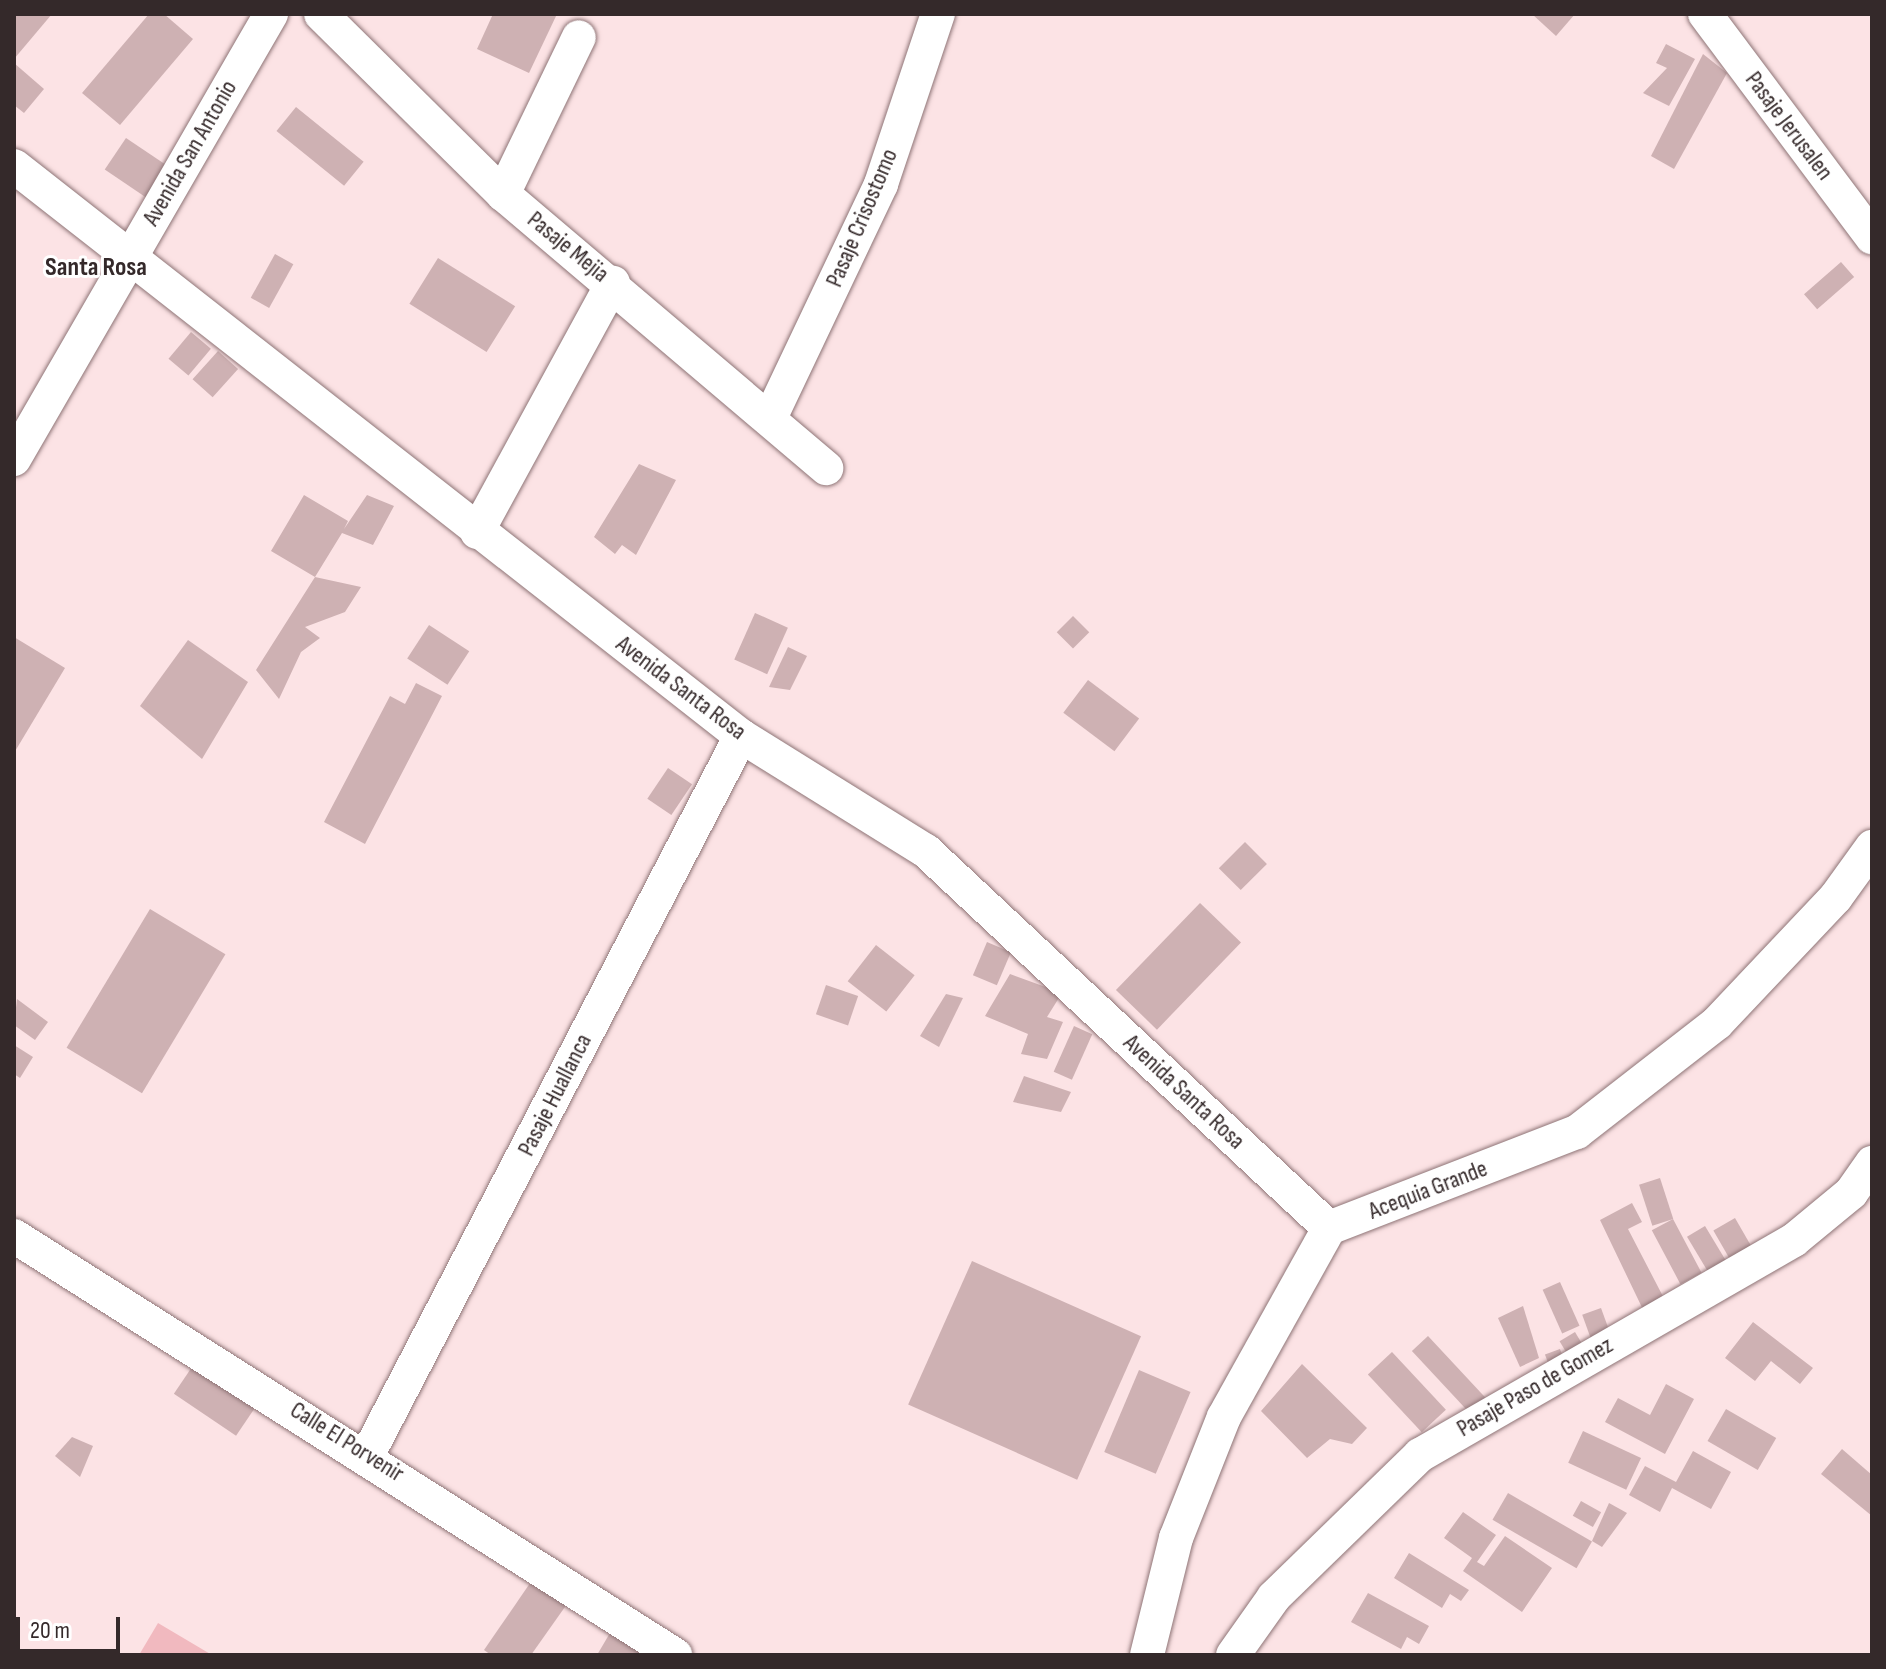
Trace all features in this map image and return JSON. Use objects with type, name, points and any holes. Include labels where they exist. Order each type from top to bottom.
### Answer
[{"type":"street","name":"Avenida San Antonio","points":[[14,459],[271,14]]},
{"type":"street","name":"Pasaje Mejia","points":[[321,14],[503,194],[771,416],[826,468]]},
{"type":"street","name":"Pasaje Crisostomo","points":[[771,416],[881,184],[938,14]]},
{"type":"street","name":"Pasaje Jerusalen","points":[[1705,14],[1872,237]]},
{"type":"street","points":[[503,194],[579,37]]},
{"type":"street","name":"Avenida Santa Rosa","points":[[14,166],[741,736],[926,851],[1329,1228]]},
{"type":"street","points":[[477,532],[613,283]]},
{"type":"street","name":"Pasaje Huallanca","points":[[368,1454],[741,736]]},
{"type":"street","name":"Acequia Grande","points":[[1329,1228],[1577,1132],[1717,1023],[1836,897],[1872,847]]},
{"type":"street","name":"Pasaje Paso de Gomez","points":[[1233,1655],[1274,1597],[1420,1455],[1794,1240],[1851,1193],[1872,1163]]},
{"type":"street","points":[[1147,1655],[1176,1538],[1224,1417],[1329,1228]]},
{"type":"street","name":"Calle El Porvenir","points":[[14,1236],[368,1454],[675,1655]]},
{"type":"shaded area","points":[[158,1623],[212,1655],[139,1655]]},
{"type":"building","points":[[14,14],[52,14],[14,59]]},
{"type":"building","points":[[149,14],[164,14],[193,39],[120,125],[82,93]]},
{"type":"building","points":[[493,14],[557,14],[529,73],[477,49]]},
{"type":"building","points":[[1532,14],[1575,14],[1556,36]]},
{"type":"building","points":[[1666,44],[1695,59],[1669,106],[1643,93],[1667,68],[1656,63]]},
{"type":"building","points":[[1703,54],[1727,73],[1674,169],[1651,156]]},
{"type":"building","points":[[14,63],[44,89],[24,113],[14,105]]},
{"type":"building","points":[[296,107],[364,162],[344,186],[276,131]]},
{"type":"building","points":[[126,138],[173,170],[152,201],[105,170]]},
{"type":"building","points":[[275,254],[293,264],[269,308],[251,298]]},
{"type":"building","points":[[438,258],[515,306],[487,352],[409,304]]},
{"type":"building","points":[[1841,262],[1854,277],[1817,309],[1804,294]]},
{"type":"building","points":[[191,332],[211,349],[188,376],[169,359]]},
{"type":"building","points":[[218,351],[238,369],[213,397],[193,379]]},
{"type":"building","points":[[639,464],[676,480],[636,555],[622,545],[615,554],[594,537]]},
{"type":"building","points":[[304,495],[348,521],[344,529],[367,495],[394,506],[373,545],[342,533],[315,577],[271,551]]},
{"type":"building","points":[[315,577],[361,587],[345,612],[305,627],[320,638],[301,652],[279,699],[256,670]]},
{"type":"building","points":[[755,613],[788,628],[767,674],[734,660]]},
{"type":"building","points":[[1073,616],[1089,632],[1073,649],[1057,632]]},
{"type":"building","points":[[429,625],[469,651],[447,685],[407,659]]},
{"type":"building","points":[[14,637],[65,668],[14,753]]},
{"type":"building","points":[[188,640],[248,682],[202,759],[140,706]]},
{"type":"building","points":[[788,647],[807,656],[790,690],[769,687]]},
{"type":"building","points":[[1088,680],[1139,719],[1114,751],[1063,713]]},
{"type":"building","points":[[416,683],[442,696],[365,844],[324,822],[390,696],[405,704]]},
{"type":"building","points":[[668,768],[692,784],[671,815],[647,799]]},
{"type":"building","points":[[1245,842],[1267,864],[1241,890],[1219,868]]},
{"type":"building","points":[[1200,903],[1241,943],[1157,1030],[1116,990]]},
{"type":"building","points":[[150,909],[225,954],[142,1093],[67,1048]]},
{"type":"building","points":[[987,942],[1011,952],[997,985],[973,975]]},
{"type":"building","points":[[876,945],[915,975],[886,1011],[848,981]]},
{"type":"building","points":[[1010,974],[1062,993],[1047,1017],[1063,1022],[1047,1059],[1021,1054],[1028,1034],[985,1016]]},
{"type":"building","points":[[826,985],[858,996],[848,1025],[816,1014]]},
{"type":"building","points":[[946,994],[963,998],[939,1047],[920,1036]]},
{"type":"building","points":[[17,999],[48,1022],[35,1040],[14,1025]]},
{"type":"building","points":[[1074,1026],[1092,1034],[1072,1080],[1054,1072]]},
{"type":"building","points":[[14,1045],[33,1057],[20,1078],[14,1074]]},
{"type":"building","points":[[1024,1076],[1071,1092],[1061,1112],[1013,1102]]},
{"type":"building","points":[[1660,1178],[1673,1219],[1652,1226],[1639,1185]]},
{"type":"building","points":[[1632,1203],[1642,1222],[1628,1229],[1669,1308],[1648,1320],[1600,1220]]},
{"type":"building","points":[[1735,1218],[1752,1247],[1730,1260],[1713,1230]]},
{"type":"building","points":[[1673,1219],[1702,1273],[1680,1284],[1652,1230]]},
{"type":"building","points":[[1705,1226],[1727,1263],[1709,1274],[1687,1237]]},
{"type":"building","points":[[972,1261],[1141,1336],[1077,1480],[908,1404]]},
{"type":"building","points":[[1560,1282],[1580,1326],[1562,1334],[1543,1290]]},
{"type":"building","points":[[1523,1306],[1539,1358],[1520,1367],[1498,1318]]},
{"type":"building","points":[[1601,1308],[1612,1338],[1593,1345],[1582,1315]]},
{"type":"building","points":[[1753,1322],[1813,1368],[1800,1384],[1771,1361],[1755,1381],[1725,1358]]},
{"type":"building","points":[[1575,1332],[1587,1352],[1571,1361],[1560,1341]]},
{"type":"building","points":[[1428,1336],[1486,1398],[1470,1413],[1412,1351]]},
{"type":"building","points":[[1560,1349],[1565,1363],[1550,1369],[1545,1354]]},
{"type":"building","points":[[1392,1352],[1446,1410],[1422,1432],[1368,1375]]},
{"type":"building","points":[[194,1364],[256,1406],[236,1436],[174,1394]]},
{"type":"building","points":[[1302,1364],[1367,1428],[1352,1444],[1330,1439],[1307,1458],[1261,1411]]},
{"type":"building","points":[[1139,1370],[1191,1392],[1156,1474],[1104,1452]]},
{"type":"building","points":[[1666,1384],[1694,1399],[1665,1454],[1605,1422],[1618,1398],[1650,1415]]},
{"type":"building","points":[[1726,1409],[1776,1438],[1758,1470],[1708,1441]]},
{"type":"building","points":[[1583,1431],[1641,1458],[1626,1490],[1568,1463]]},
{"type":"building","points":[[72,1437],[93,1446],[80,1477],[55,1456]]},
{"type":"building","points":[[1842,1449],[1872,1475],[1872,1516],[1821,1474]]},
{"type":"building","points":[[1693,1451],[1731,1472],[1711,1509],[1672,1488],[1660,1512],[1629,1495],[1645,1466],[1676,1482]]},
{"type":"building","points":[[1508,1493],[1592,1542],[1577,1568],[1492,1520]]},
{"type":"building","points":[[1581,1501],[1601,1512],[1593,1527],[1573,1516]]},
{"type":"building","points":[[1609,1503],[1627,1513],[1602,1547],[1592,1541]]},
{"type":"building","points":[[1463,1512],[1496,1535],[1477,1562],[1484,1566],[1505,1536],[1552,1568],[1522,1612],[1463,1571],[1472,1558],[1444,1538]]},
{"type":"building","points":[[1409,1553],[1469,1590],[1461,1601],[1450,1594],[1442,1608],[1394,1578]]},
{"type":"building","points":[[537,1573],[572,1597],[531,1655],[491,1655],[484,1650]]},
{"type":"building","points":[[1368,1593],[1429,1626],[1419,1644],[1407,1637],[1401,1649],[1351,1622]]},
{"type":"building","points":[[610,1633],[649,1655],[597,1655]]},
{"type":"district","name":"Santa Rosa","points":[[96,268]]}]
